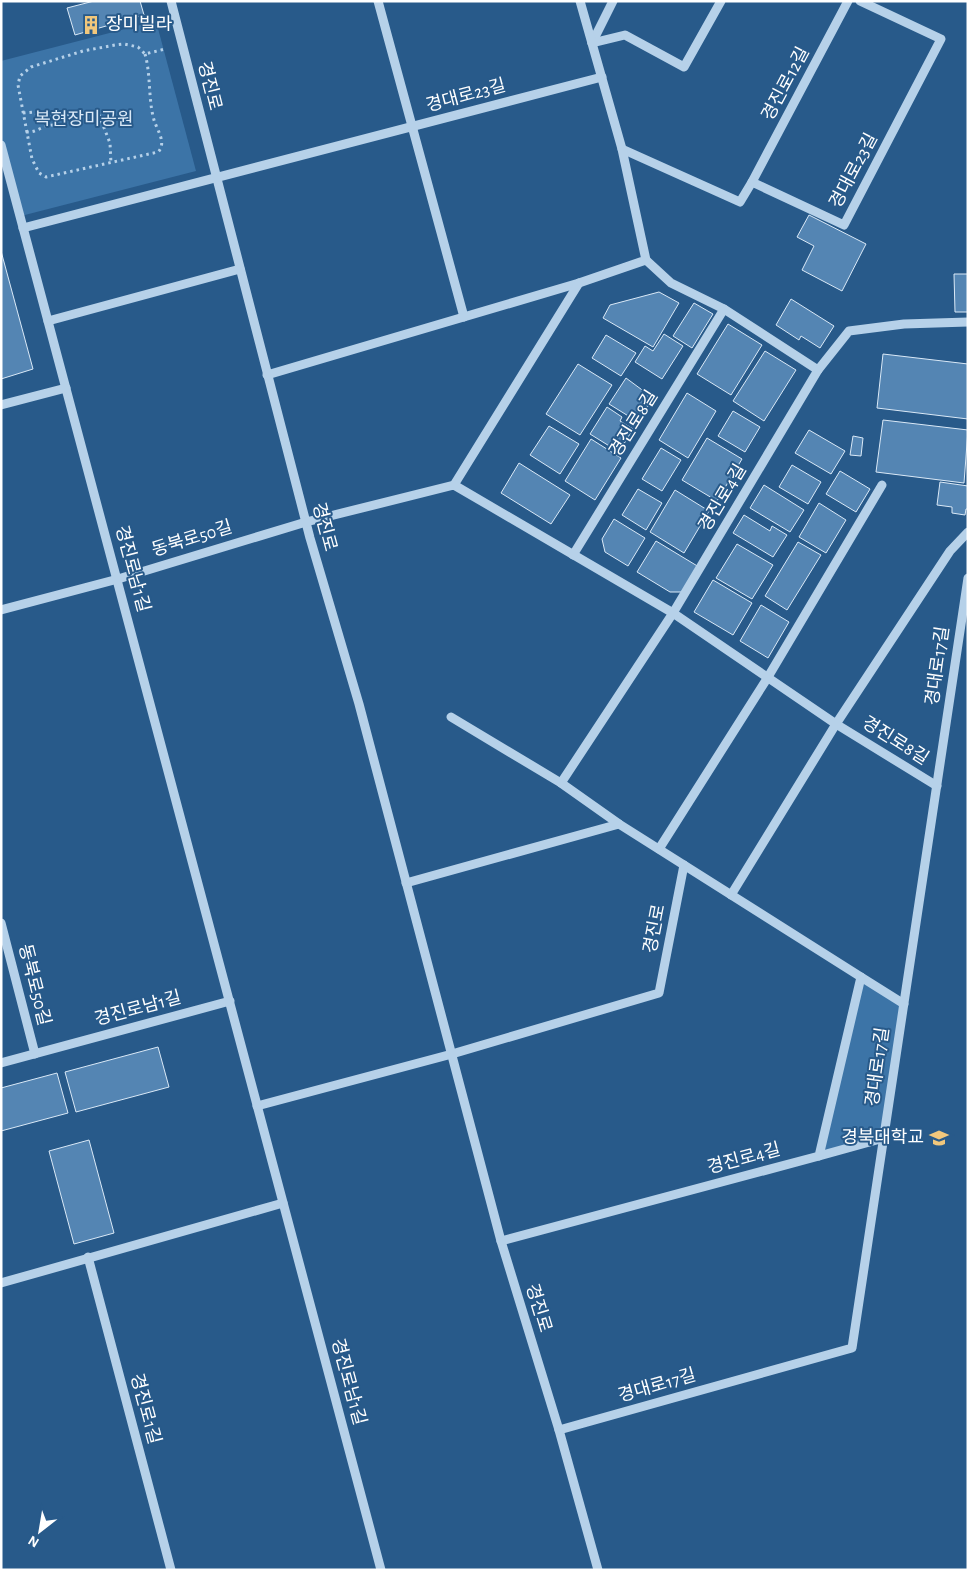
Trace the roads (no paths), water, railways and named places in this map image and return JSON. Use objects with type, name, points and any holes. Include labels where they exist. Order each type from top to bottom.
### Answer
[{"type":"street","name":"경진로","points":[[171,1],[306,522],[359,704],[501,1242],[559,1430],[598,1570]]},
{"type":"street","points":[[23,228],[412,127],[378,1]]},
{"type":"street","points":[[580,1],[622,149],[646,260],[671,283],[724,309],[818,370]]},
{"type":"street","points":[[592,43],[613,1]]},
{"type":"street","points":[[592,43],[625,35],[684,67],[721,1]]},
{"type":"street","name":"경진로12길","points":[[752,182],[848,1]]},
{"type":"street","name":"경대로23길","points":[[752,182],[844,225],[941,39],[860,1]]},
{"type":"street","name":"경대로23길","points":[[464,316],[412,127],[602,77]]},
{"type":"street","name":"경진로남1길","points":[[1,145],[381,1570]]},
{"type":"street","points":[[622,149],[740,202],[752,182]]},
{"type":"street","points":[[267,375],[579,282],[646,260]]},
{"type":"street","points":[[48,321],[240,269]]},
{"type":"street","points":[[306,522],[454,485],[579,282]]},
{"type":"street","name":"경진로8길","points":[[573,555],[724,309]]},
{"type":"street","name":"경진로4길","points":[[561,783],[673,614],[818,370],[849,331],[904,324],[968,322]]},
{"type":"street","points":[[1,405],[66,388]]},
{"type":"street","name":"경진로8길","points":[[454,485],[673,614],[836,724],[937,786]]},
{"type":"street","points":[[659,849],[768,677],[882,485]]},
{"type":"street","name":"동북로50길","points":[[1,610],[118,579],[306,522]]},
{"type":"street","name":"경진로8길","points":[[836,724],[950,551],[968,532]]},
{"type":"street","name":"경대로17길","points":[[559,1430],[852,1348],[968,578]]},
{"type":"street","points":[[451,717],[561,783],[619,824],[904,1004]]},
{"type":"street","points":[[731,895],[836,724]]},
{"type":"street","points":[[406,883],[619,824]]},
{"type":"street","name":"경진로","points":[[257,1106],[452,1054],[659,993],[684,865]]},
{"type":"street","name":"동북로50길","points":[[1,923],[35,1054]]},
{"type":"street","points":[[819,1156],[861,977]]},
{"type":"street","name":"경진로남1길","points":[[35,1054],[230,1001]]},
{"type":"street","points":[[1,1063],[35,1054]]},
{"type":"street","name":"경진로4길","points":[[501,1242],[884,1138]]},
{"type":"street","points":[[1,1283],[283,1203]]},
{"type":"street","name":"경진로1길","points":[[88,1257],[170,1570]]},
{"type":"place","name":"장미빌라","points":[[91,25]]},
{"type":"place","name":"경북대학교","points":[[939,1138]]},
{"type":"park label","name":"복현장미공원","points":[[84,120]]}]
